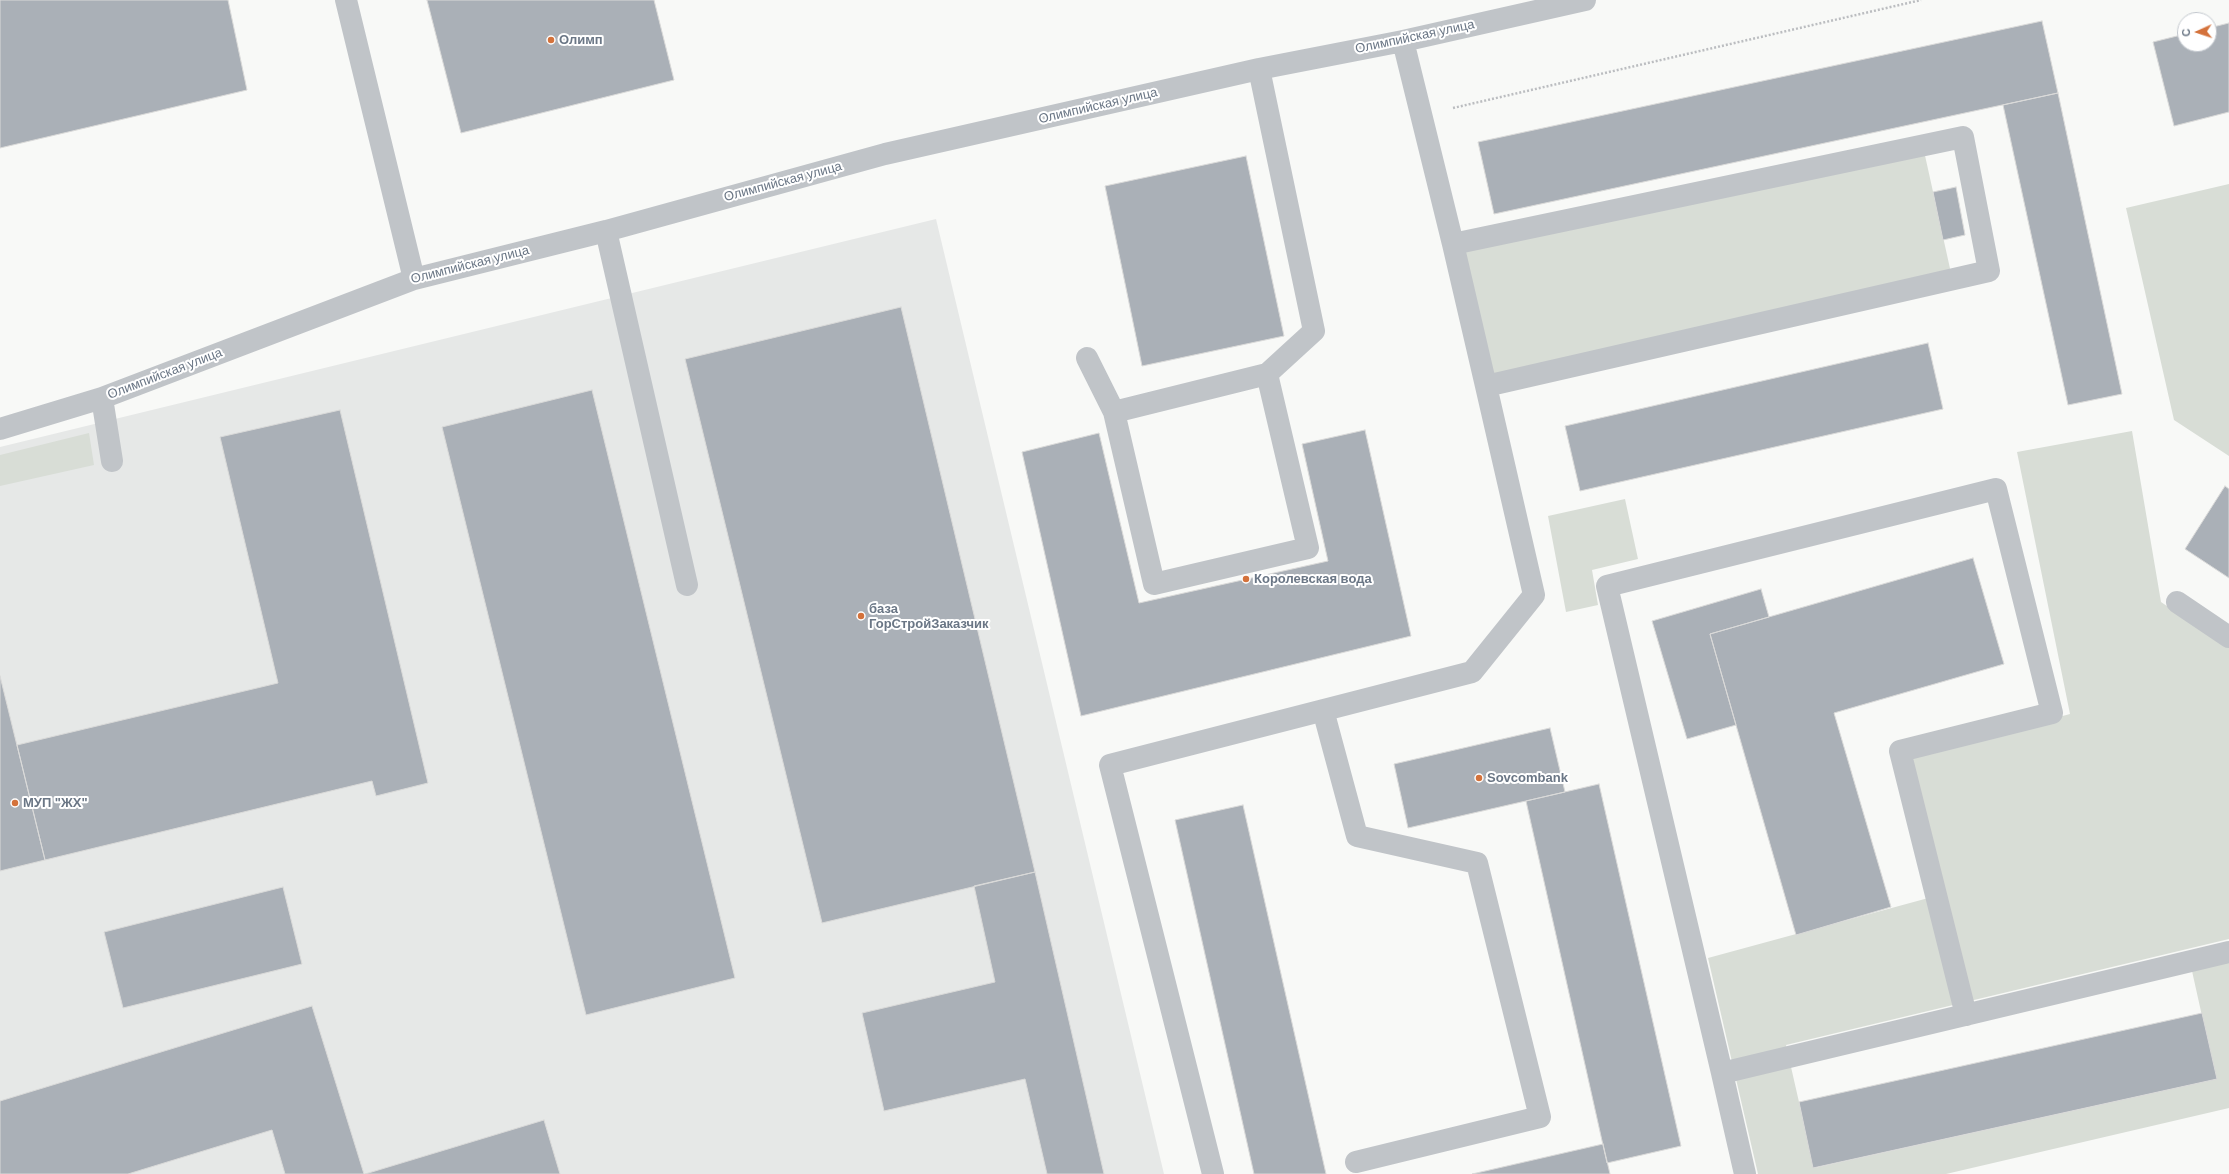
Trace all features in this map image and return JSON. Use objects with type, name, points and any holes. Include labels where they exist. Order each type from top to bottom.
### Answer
[{"type":"street","points":[[346,0],[414,279]]},
{"type":"street","name":"Олимпийская улица","points":[[0,430],[102,398],[414,279],[606,231],[885,154],[1259,69],[1403,41],[1585,0]]},
{"type":"street","points":[[1213,1174],[1110,765],[1472,672],[1534,595],[1453,244],[1403,41]]},
{"type":"street","points":[[1114,412],[1267,374],[1314,331],[1259,69]]},
{"type":"street","points":[[1453,244],[1963,137],[1989,271],[1486,386]]},
{"type":"street","points":[[606,231],[687,585]]},
{"type":"street","points":[[1087,358],[1114,412],[1154,584],[1308,548],[1267,374]]},
{"type":"street","points":[[102,398],[112,460]]},
{"type":"street","points":[[1745,1174],[1607,586],[1996,489],[2052,713],[1900,751],[1966,1015]]},
{"type":"street","points":[[2177,602],[2229,638]]},
{"type":"street","points":[[1323,710],[1357,836],[1477,863],[1540,1117],[1356,1162]]},
{"type":"street","points":[[1722,1073],[2229,952]]},
{"type":"path","points":[[1422,115],[1921,0]]},
{"type":"shaded area","points":[[1924,151],[1951,273],[1489,379],[1460,249]]},
{"type":"shaded area","points":[[2229,184],[2229,456],[2174,420],[2126,208]]},
{"type":"shaded area","points":[[936,219],[1164,1174],[0,1174],[0,447]]},
{"type":"shaded area","points":[[2132,431],[2161,602],[2229,648],[2229,939],[1786,1045],[1814,1168],[2216,1079],[2192,971],[2229,962],[2229,1108],[1946,1174],[1758,1174],[1708,958],[1943,894],[1906,758],[2070,714],[2017,452]]},
{"type":"shaded area","points":[[89,433],[94,465],[0,486],[0,455]]},
{"type":"shaded area","points":[[1625,499],[1638,559],[1592,570],[1598,605],[1566,612],[1548,516]]},
{"type":"building","points":[[0,0],[228,0],[247,90],[0,148]]},
{"type":"building","name":"Олимп","points":[[427,0],[654,0],[674,80],[461,133]]},
{"type":"building","points":[[2042,21],[2058,93],[1494,214],[1478,142]]},
{"type":"building","points":[[2229,23],[2229,112],[2174,126],[2153,42],[2177,36],[2177,52],[2217,52],[2217,26]]},
{"type":"building","points":[[2058,93],[2122,394],[2068,405],[2003,105]]},
{"type":"building","points":[[1246,156],[1284,336],[1142,366],[1105,186]]},
{"type":"building","points":[[1956,187],[1965,235],[1943,240],[1933,192]]},
{"type":"building","name":"база ГорСтройЗаказчик","points":[[901,307],[1035,872],[822,923],[685,359]]},
{"type":"building","points":[[1928,343],[1943,409],[1580,491],[1565,426]]},
{"type":"building","points":[[592,390],[735,978],[586,1015],[442,427]]},
{"type":"building","points":[[340,410],[428,783],[376,796],[372,781],[45,860],[17,745],[278,683],[220,437]]},
{"type":"building","points":[[1365,430],[1411,636],[1081,716],[1022,452],[1099,433],[1139,603],[1328,561],[1302,444]]},
{"type":"building","points":[[2225,486],[2229,489],[2229,578],[2185,549]]},
{"type":"building","points":[[1973,558],[2004,664],[1834,713],[1891,907],[1796,935],[1710,634]]},
{"type":"building","points":[[1761,589],[1769,617],[1710,634],[1736,725],[1687,739],[1652,621]]},
{"type":"building","name":"МУП \"ЖХ\"","points":[[0,676],[45,860],[0,871]]},
{"type":"building","name":"Sovcombank","points":[[1550,728],[1565,792],[1408,828],[1394,764]]},
{"type":"building","points":[[1599,784],[1681,1146],[1607,1163],[1526,801]]},
{"type":"building","points":[[1243,805],[1326,1174],[1254,1174],[1175,820]]},
{"type":"building","points":[[1035,872],[1104,1174],[1047,1174],[1025,1079],[884,1111],[862,1013],[995,982],[974,886]]},
{"type":"building","points":[[283,887],[302,964],[123,1008],[104,932]]},
{"type":"building","points":[[312,1006],[364,1174],[285,1174],[272,1130],[128,1174],[0,1174],[0,1101]]},
{"type":"building","points":[[2202,1013],[2217,1079],[1813,1168],[1799,1102]]},
{"type":"building","points":[[544,1120],[560,1174],[365,1174]]},
{"type":"building","points":[[1603,1144],[1610,1174],[1472,1174]]},
{"type":"place","name":"Олимп","points":[[551,40]]},
{"type":"place","name":"Королевская вода","points":[[1246,579]]},
{"type":"place","name":"база ГорСтройЗаказчик","points":[[861,616]]},
{"type":"place","name":"Sovcombank","points":[[1479,778]]},
{"type":"place","name":"МУП \"ЖХ\"","points":[[15,803]]}]
